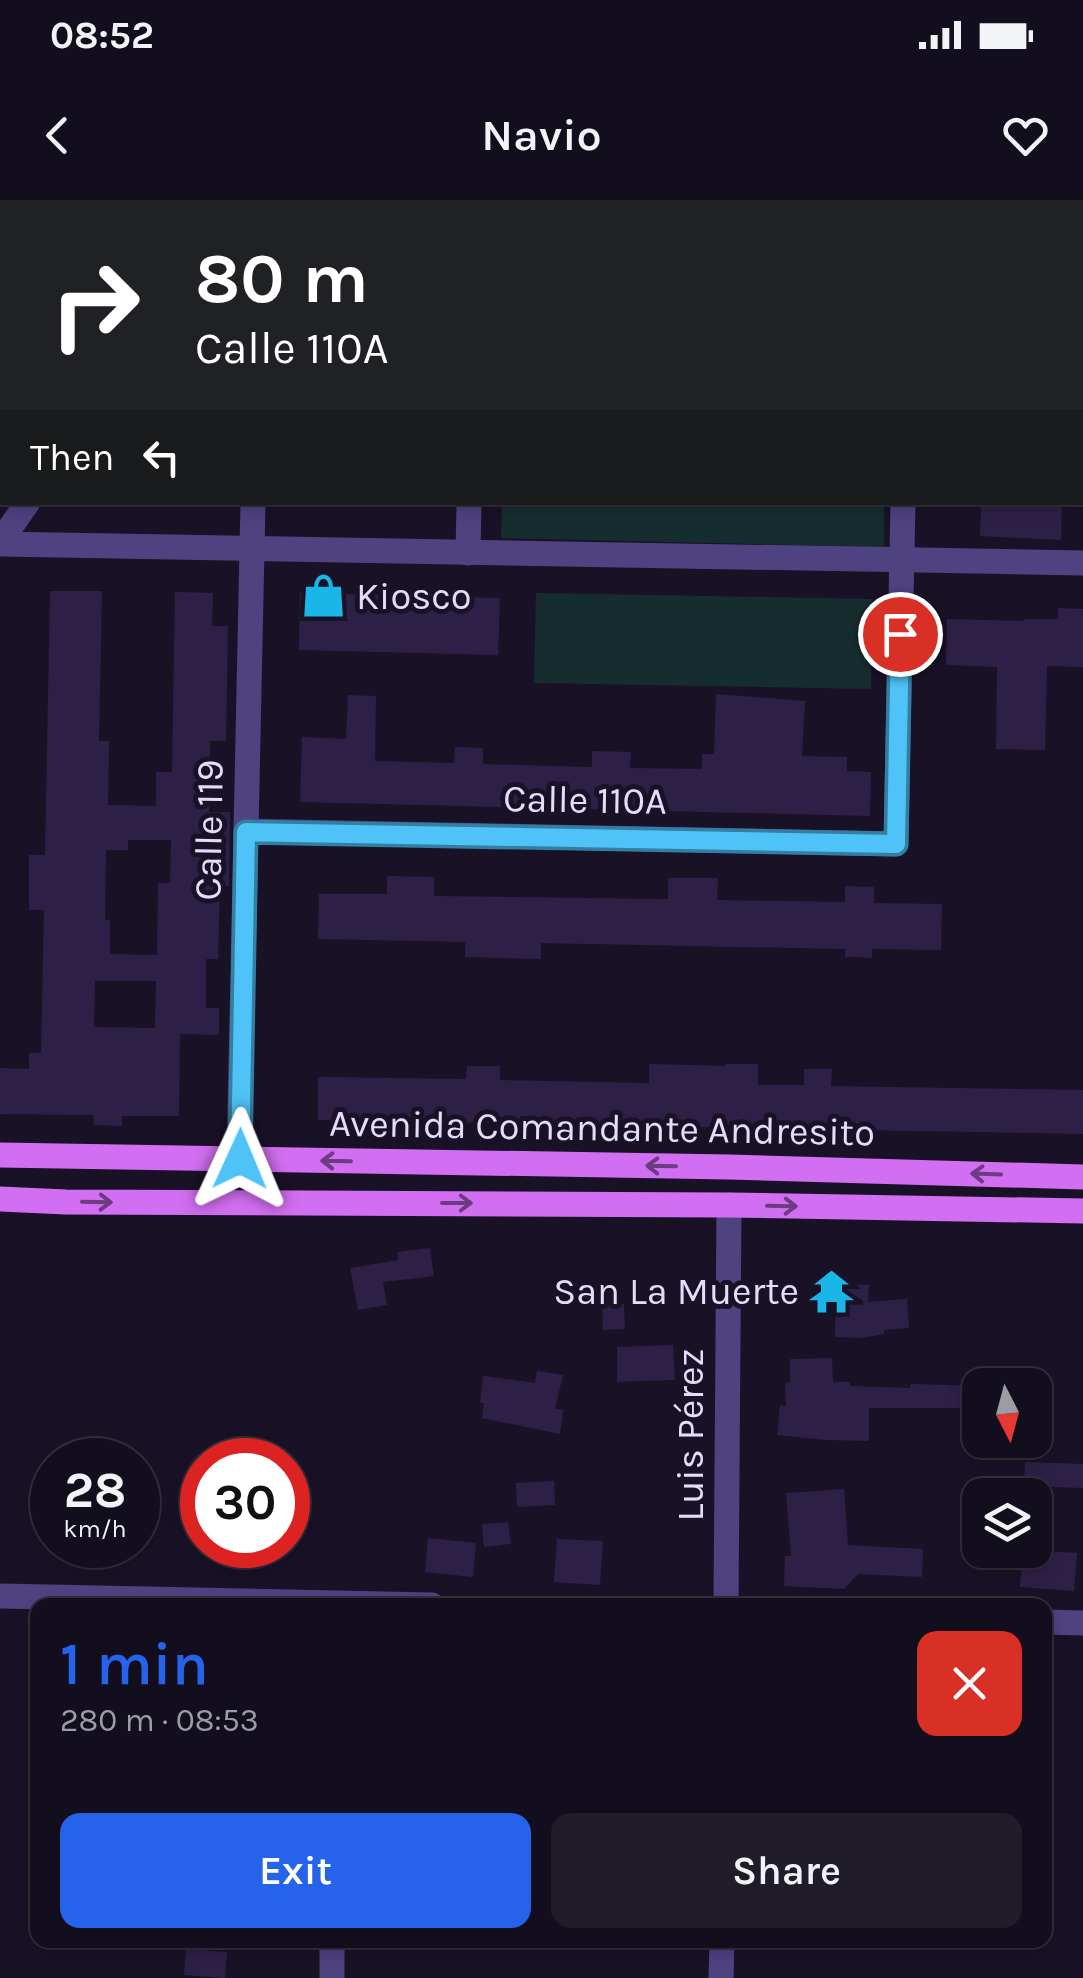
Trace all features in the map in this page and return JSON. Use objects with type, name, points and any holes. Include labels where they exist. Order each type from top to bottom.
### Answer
[{"type":"main road","name":"Avenida Comandante Andresito","points":[[0,1155],[1083,1177]]},
{"type":"main road","name":"Avenida Comandante Andresito","points":[[0,1199],[1083,1211]]},
{"type":"street","points":[[0,543],[26,505]]},
{"type":"street","name":"Calle 119","points":[[240,1159],[253,505]]},
{"type":"street","points":[[468,553],[469,505]]},
{"type":"street","points":[[902,561],[903,505]]},
{"type":"street","points":[[0,543],[1083,563]]},
{"type":"street","name":"Calle 110A","points":[[246,832],[896,844],[902,561]]},
{"type":"street","name":"Luis Pérez","points":[[726,1598],[729,1205]]},
{"type":"street","points":[[0,1596],[96,1598]]},
{"type":"street","points":[[1052,1622],[1083,1623]]},
{"type":"street","points":[[332,1948],[332,1978]]},
{"type":"street","points":[[721,1978],[722,1948]]},
{"type":"green space","points":[[502,505],[884,505],[884,547],[501,538]]},
{"type":"green space","points":[[536,593],[873,599],[871,689],[534,683]]},
{"type":"building","points":[[981,505],[1062,505],[1061,540],[980,536]]},
{"type":"building","points":[[50,591],[102,591],[99,741],[109,741],[108,805],[156,806],[156,772],[172,772],[175,592],[213,593],[212,626],[228,626],[226,741],[210,741],[209,812],[230,812],[229,886],[220,886],[218,959],[206,959],[206,1008],[219,1008],[219,1035],[180,1034],[179,1116],[122,1116],[122,1126],[94,1125],[93,1115],[0,1114],[0,1068],[29,1069],[29,1053],[41,1053],[44,910],[29,910],[29,855],[45,855]],"holes":[[[128,840],[171,840],[170,883],[158,883],[157,955],[110,954],[110,920],[105,920],[106,850],[128,850]],[[95,981],[156,981],[155,1028],[94,1027]]]},
{"type":"building","points":[[300,593],[500,598],[498,655],[299,650]]},
{"type":"building","points":[[1058,608],[1083,609],[1083,667],[1047,666],[1045,750],[996,749],[997,667],[946,665],[947,619],[1058,619]]},
{"type":"building","points":[[716,694],[805,701],[802,756],[847,757],[847,771],[871,772],[870,816],[300,802],[302,737],[346,739],[348,695],[376,696],[375,761],[454,763],[455,747],[483,748],[483,764],[592,767],[592,751],[631,752],[630,768],[702,769],[702,754],[714,754]]},
{"type":"building","points":[[387,876],[434,877],[434,896],[668,899],[668,878],[718,878],[717,900],[845,902],[845,886],[874,887],[874,903],[942,904],[941,950],[872,949],[872,958],[845,957],[845,949],[541,943],[541,959],[465,957],[465,942],[318,939],[319,894],[387,894]]},
{"type":"building","points":[[649,1064],[758,1064],[758,1085],[804,1085],[804,1069],[832,1069],[831,1086],[1083,1090],[1083,1134],[318,1120],[318,1077],[466,1079],[467,1066],[500,1066],[500,1080],[649,1083]]},
{"type":"building","points":[[430,1248],[434,1276],[383,1282],[387,1305],[358,1310],[350,1268],[398,1260],[397,1252]]},
{"type":"building","points":[[836,1284],[869,1285],[868,1302],[907,1299],[909,1328],[884,1330],[884,1334],[862,1338],[835,1337]]},
{"type":"building","points":[[624,1304],[625,1329],[603,1330],[602,1305]]},
{"type":"building","points":[[673,1345],[675,1380],[617,1382],[617,1347]]},
{"type":"building","points":[[832,1358],[833,1382],[850,1382],[850,1386],[962,1385],[962,1408],[869,1408],[869,1441],[777,1435],[780,1405],[786,1406],[790,1359]]},
{"type":"building","points":[[537,1371],[563,1375],[555,1409],[563,1410],[560,1434],[482,1418],[483,1376],[535,1383]]},
{"type":"building","points":[[1025,1462],[1083,1464],[1083,1488],[1052,1487],[1052,1478],[1024,1478]]},
{"type":"building","points":[[554,1481],[555,1505],[517,1507],[516,1483]]},
{"type":"building","points":[[844,1489],[848,1545],[923,1549],[922,1577],[858,1574],[844,1589],[784,1586],[785,1556],[791,1556],[786,1493]]},
{"type":"building","points":[[508,1522],[511,1544],[484,1547],[482,1524]]},
{"type":"building","points":[[428,1538],[476,1543],[473,1577],[425,1572]]},
{"type":"building","points":[[557,1539],[603,1541],[600,1585],[554,1582]]},
{"type":"building","points":[[1052,1552],[1077,1553],[1074,1591],[1020,1587],[1022,1568],[1052,1568]]},
{"type":"building","points":[[186,1949],[227,1952],[225,1978],[184,1975]]},
{"type":"place","name":"Kiosco","points":[[323,596]]},
{"type":"place","name":"San La Muerte","points":[[832,1291]]},
{"type":"route","points":[[240,1159],[246,832],[896,844],[900,634]]}]
